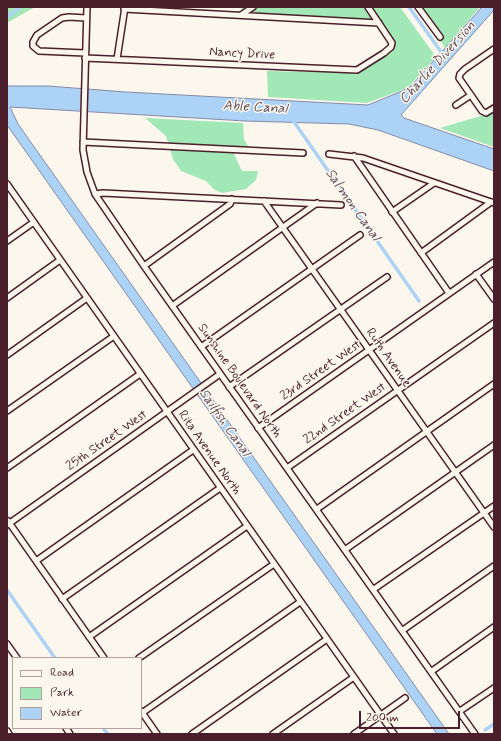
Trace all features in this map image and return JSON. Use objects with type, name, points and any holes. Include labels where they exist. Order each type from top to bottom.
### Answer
[{"type":"street","name":"Sunshine Boulevard North","points":[[87,7],[83,142],[87,172],[95,194],[258,428],[346,549],[476,734]]},
{"type":"street","points":[[161,11],[167,7]]},
{"type":"street","points":[[242,15],[254,7]]},
{"type":"street","points":[[368,7],[379,23]]},
{"type":"street","points":[[418,7],[440,37]]},
{"type":"street","points":[[117,59],[125,8],[379,23]]},
{"type":"street","name":"Nancy Drive","points":[[86,18],[62,18],[37,35],[34,38],[33,46],[35,49],[43,52],[117,59],[353,71],[361,69],[391,47],[391,39],[379,23]]},
{"type":"street","points":[[494,49],[460,74],[459,78],[482,111],[486,113],[494,108]]},
{"type":"street","points":[[456,106],[471,95]]},
{"type":"street","points":[[83,142],[303,153]]},
{"type":"street","points":[[329,154],[354,156],[493,203]]},
{"type":"street","points":[[354,156],[450,293]]},
{"type":"street","points":[[392,212],[434,183]]},
{"type":"street","name":"Rita Avenue North","points":[[7,184],[394,734]]},
{"type":"street","points":[[95,194],[103,193],[341,205]]},
{"type":"street","points":[[144,266],[230,204],[232,199]]},
{"type":"street","name":"Ruth Avenue","points":[[264,201],[494,527]]},
{"type":"street","points":[[172,306],[317,203]]},
{"type":"street","points":[[421,253],[493,203]]},
{"type":"street","points":[[7,241],[34,222]]},
{"type":"street","points":[[201,347],[360,235]]},
{"type":"street","points":[[7,298],[60,260]]},
{"type":"street","name":"23rd Street West","points":[[258,428],[494,262]]},
{"type":"street","points":[[476,274],[494,299]]},
{"type":"street","points":[[230,387],[387,277]]},
{"type":"street","points":[[7,355],[87,298]]},
{"type":"street","name":"22nd Street West","points":[[287,468],[494,323]]},
{"type":"street","points":[[7,411],[114,336]]},
{"type":"street","points":[[7,468],[140,374]]},
{"type":"street","name":"25th Street West","points":[[8,523],[220,374]]},
{"type":"street","points":[[317,509],[494,384]]},
{"type":"street","points":[[346,549],[494,445]]},
{"type":"street","points":[[36,561],[193,450]]},
{"type":"street","points":[[62,599],[220,488]]},
{"type":"street","points":[[374,589],[494,506]]},
{"type":"street","points":[[8,523],[103,657]]},
{"type":"street","points":[[89,637],[247,526]]},
{"type":"street","points":[[140,657],[274,564]]},
{"type":"street","points":[[403,630],[494,566]]},
{"type":"street","points":[[157,734],[142,712],[300,602]]},
{"type":"street","points":[[432,671],[494,627]]},
{"type":"street","points":[[192,734],[327,639]]},
{"type":"street","points":[[7,644],[16,657]]},
{"type":"street","points":[[273,734],[354,677]]},
{"type":"street","points":[[460,711],[494,688]]},
{"type":"street","points":[[354,734],[405,698]]},
{"type":"green space","points":[[7,7],[35,7],[7,23]]},
{"type":"green space","points":[[240,7],[400,7],[436,57],[410,85],[402,90],[367,103],[268,97],[267,71],[353,73],[394,46],[375,20],[246,15]]},
{"type":"green space","points":[[419,7],[480,7],[445,48]]},
{"type":"green space","points":[[494,112],[494,147],[440,128]]},
{"type":"green space","points":[[145,118],[243,123],[244,139],[251,151],[233,152],[242,171],[258,171],[256,180],[246,189],[222,193],[215,190],[206,181],[181,171],[173,159],[166,136]]},
{"type":"water","points":[[482,7],[494,7],[494,10],[401,115],[404,118],[494,149],[494,171],[378,130],[349,124],[245,121],[10,107],[18,124],[449,734],[437,734],[7,125],[7,86],[48,86],[126,92],[368,105],[411,86]]},
{"type":"waterway","points":[[7,17],[21,7]]},
{"type":"waterway","name":"Charlie Diversion","points":[[409,7],[444,56]]},
{"type":"waterway","name":"Salmon Canal","points":[[292,119],[419,301]]},
{"type":"waterway","points":[[7,590],[54,657]]},
{"type":"waterway","points":[[485,730],[494,724]]},
{"type":"waterway","points":[[104,729],[108,734]]},
{"type":"water label","name":"Able Canal","points":[[255,108]]},
{"type":"water label","name":"Sailfish Canal","points":[[224,423]]}]
